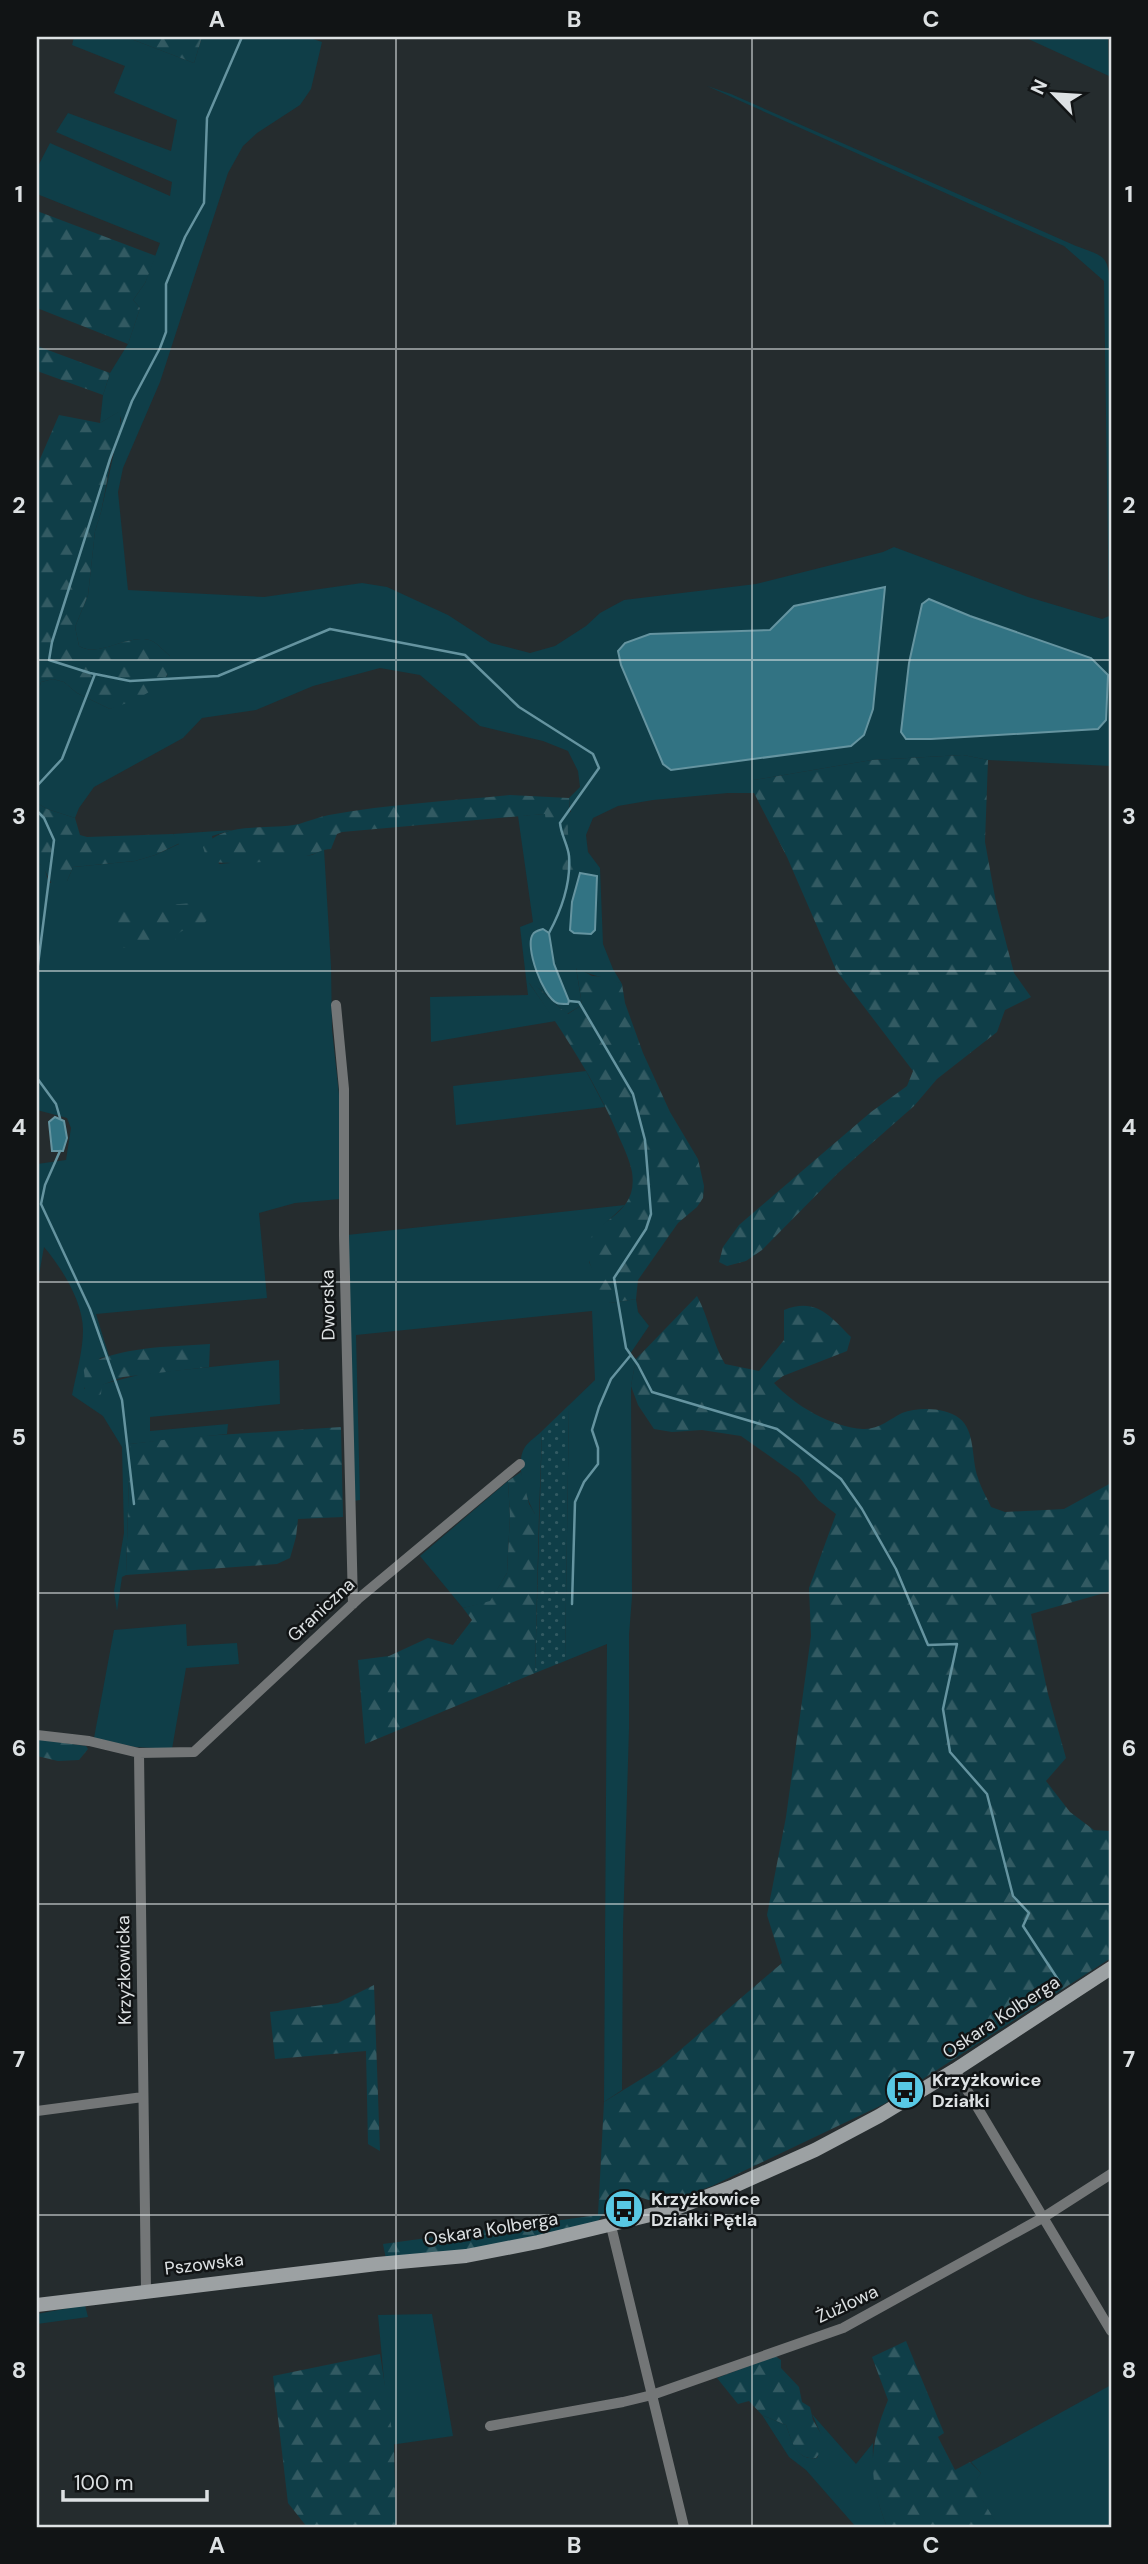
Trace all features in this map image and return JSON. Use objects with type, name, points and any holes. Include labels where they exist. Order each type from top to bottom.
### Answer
[{"type":"main road","name":"Oskara Kolberga","points":[[377,2264],[466,2256],[611,2226],[671,2210],[734,2186],[815,2150],[911,2097],[1111,1968]]},
{"type":"main road","name":"Pszowska","points":[[37,2305],[377,2264]]},
{"type":"street","name":"Dworska","points":[[336,1005],[344,1089],[344,1236],[353,1604]]},
{"type":"street","name":"Graniczna","points":[[139,1753],[194,1752],[353,1604],[520,1464]]},
{"type":"street","points":[[37,1735],[89,1741],[139,1753]]},
{"type":"street","name":"Krzyżkowicka","points":[[139,1753],[146,2290]]},
{"type":"street","points":[[955,2070],[1111,2331]]},
{"type":"street","points":[[37,2111],[144,2096]]},
{"type":"street","name":"Żużlowa","points":[[490,2426],[652,2395],[844,2328],[1044,2217],[1111,2174]]},
{"type":"street","points":[[611,2226],[684,2527]]},
{"type":"green space","points":[[74,37],[126,37],[194,63],[202,37],[307,37],[322,42],[311,89],[300,105],[257,133],[243,146],[228,173],[160,382],[123,468],[118,492],[128,590],[264,597],[362,583],[387,587],[448,615],[491,643],[530,653],[555,646],[586,626],[600,613],[624,600],[756,584],[894,547],[1028,597],[1102,619],[1109,616],[1104,281],[1064,246],[707,86],[731,94],[1095,253],[1105,260],[1111,291],[1111,766],[988,760],[963,755],[872,760],[754,780],[754,793],[653,800],[618,806],[593,818],[586,835],[588,852],[600,868],[603,944],[622,984],[576,968],[582,1005],[567,1014],[529,983],[556,1021],[431,1042],[430,997],[528,995],[520,927],[533,922],[518,816],[571,812],[569,798],[580,787],[578,771],[568,751],[543,741],[480,726],[420,675],[380,668],[313,686],[256,710],[202,718],[183,738],[94,787],[75,818],[37,803],[37,695],[41,682],[53,679],[64,682],[77,693],[110,709],[167,676],[170,656],[154,642],[143,639],[105,648],[87,649],[79,646],[75,627],[88,595],[95,531],[121,420],[119,412],[100,423],[103,395],[110,373],[128,344],[140,308],[133,300],[145,283],[160,243],[37,194],[37,168],[50,143],[170,196],[172,182],[56,132],[68,113],[171,151],[177,120],[114,93],[125,66],[72,45]],"holes":[[[885,588],[873,709],[635,696],[621,665],[650,634],[770,630],[794,606]]]},
{"type":"green space","points":[[126,37],[202,37],[194,63]]},
{"type":"green space","points":[[1024,37],[1108,37],[1109,76]]},
{"type":"green space","points":[[37,211],[156,256],[145,283],[133,300],[140,308],[128,344],[37,308]]},
{"type":"green space","points":[[37,346],[110,373],[103,395],[37,371]]},
{"type":"green space","points":[[120,411],[120,428],[95,531],[88,595],[75,627],[79,646],[96,649],[143,639],[159,646],[170,656],[170,663],[168,673],[158,686],[142,696],[110,709],[77,693],[64,682],[53,679],[41,682],[37,695],[37,466],[59,415],[100,423]]},
{"type":"green space","points":[[963,755],[988,760],[985,842],[997,908],[1014,973],[1031,997],[1005,1010],[997,1032],[937,1079],[914,1106],[838,1173],[762,1250],[746,1261],[727,1266],[719,1262],[723,1247],[739,1225],[871,1112],[907,1086],[913,1071],[836,970],[787,857],[754,793],[754,780],[872,760]]},
{"type":"green space","points":[[510,795],[569,798],[568,833],[574,866],[571,878],[563,875],[561,849],[547,833],[545,814],[342,832],[337,834],[331,849],[273,861],[216,862],[207,860],[203,847],[223,833],[235,830],[287,826],[329,815],[374,808]]},
{"type":"green space","points":[[37,803],[75,818],[80,835],[87,837],[173,834],[180,843],[135,861],[73,867],[67,881],[57,889],[37,862]]},
{"type":"green space","points":[[232,830],[212,836],[219,864],[312,855],[324,849],[332,1030],[341,1113],[340,1199],[295,1203],[259,1213],[267,1298],[96,1314],[109,1356],[100,1358],[84,1389],[142,1374],[279,1360],[280,1404],[150,1417],[150,1431],[228,1424],[227,1434],[130,1444],[126,1575],[122,1577],[117,1611],[114,1591],[124,1533],[122,1447],[103,1416],[72,1395],[82,1346],[82,1319],[70,1286],[44,1247],[37,1286],[37,1164],[66,1160],[71,1128],[67,1118],[37,1110],[37,862],[44,867],[49,883],[67,881],[73,867],[135,861],[155,855],[179,844],[173,834]]},
{"type":"green space","points":[[205,902],[213,913],[200,928],[182,931],[176,935],[175,943],[119,948],[117,909]]},
{"type":"green space","points":[[576,967],[592,976],[608,977],[622,984],[625,1003],[643,1053],[670,1112],[698,1159],[704,1186],[703,1198],[697,1207],[678,1223],[638,1280],[636,1299],[610,1303],[599,1288],[589,1261],[588,1246],[598,1229],[629,1199],[632,1187],[631,1168],[610,1116],[589,1076],[528,981],[568,1014],[582,1005]]},
{"type":"green space","points":[[586,1071],[605,1107],[456,1125],[453,1086]]},
{"type":"green space","points":[[625,1205],[596,1232],[589,1262],[610,1303],[636,1299],[638,1312],[649,1326],[630,1354],[636,1359],[631,1386],[632,1597],[623,1927],[622,2090],[604,2102],[607,1644],[565,1661],[569,1405],[595,1380],[592,1311],[356,1335],[360,1500],[353,1501],[347,1235]]},
{"type":"green space","points":[[697,1296],[725,1364],[759,1371],[784,1340],[784,1310],[814,1307],[829,1316],[851,1337],[847,1351],[783,1376],[774,1383],[792,1400],[815,1414],[851,1427],[874,1428],[902,1413],[916,1410],[931,1409],[953,1414],[968,1430],[978,1478],[991,1507],[1005,1512],[1064,1509],[1111,1483],[1111,1591],[1031,1614],[1048,1694],[1066,1758],[1046,1781],[1070,1812],[1094,1830],[1111,1831],[1111,1958],[884,2104],[712,2186],[660,2204],[628,2193],[615,2197],[596,2224],[467,2250],[386,2259],[383,2244],[598,2215],[604,2102],[659,2068],[782,1963],[767,1915],[786,1817],[811,1636],[809,1588],[836,1514],[818,1500],[799,1477],[741,1436],[702,1430],[672,1432],[654,1429],[638,1405],[631,1386],[636,1359]]},
{"type":"green space","points":[[210,1344],[209,1367],[123,1377],[102,1385],[101,1394],[96,1399],[85,1398],[83,1367],[98,1360],[129,1351]]},
{"type":"green space","points":[[569,1405],[565,1661],[535,1673],[542,1431]]},
{"type":"green space","points":[[341,1427],[343,1517],[298,1519],[290,1558],[277,1564],[126,1575],[130,1444],[188,1437]]},
{"type":"green space","points":[[542,1431],[539,1514],[535,1514],[525,1490],[521,1462],[525,1447]]},
{"type":"green space","points":[[521,1472],[529,1504],[535,1514],[539,1514],[535,1673],[365,1744],[358,1660],[389,1656],[428,1638],[453,1645],[472,1620],[463,1608],[490,1601],[507,1573],[510,1516],[508,1481]]},
{"type":"green space","points":[[508,1481],[510,1516],[507,1573],[490,1602],[463,1608],[420,1556]]},
{"type":"green space","points":[[186,1624],[187,1646],[237,1643],[239,1664],[186,1668],[172,1749],[135,1747],[94,1738],[114,1630]]},
{"type":"green space","points":[[37,1739],[86,1746],[88,1749],[79,1760],[58,1761],[37,1756]]},
{"type":"green space","points":[[374,1985],[380,2151],[368,2144],[366,2051],[275,2059],[270,2012],[338,2003]]},
{"type":"green space","points":[[85,2305],[88,2317],[37,2324],[37,2314]]},
{"type":"green space","points":[[432,2314],[453,2436],[390,2445],[378,2315]]},
{"type":"green space","points":[[906,2341],[944,2433],[938,2437],[955,2470],[970,2462],[981,2473],[972,2486],[999,2527],[887,2527],[876,2493],[873,2463],[877,2433],[888,2400],[872,2357]]},
{"type":"green space","points":[[380,2354],[394,2444],[396,2527],[307,2527],[288,2503],[273,2376]]},
{"type":"green space","points":[[775,2356],[781,2360],[781,2368],[799,2387],[802,2402],[810,2407],[813,2420],[824,2439],[824,2447],[816,2458],[799,2453],[786,2425],[762,2415],[749,2401],[738,2404],[717,2378]]},
{"type":"green space","points":[[1111,2385],[1111,2527],[999,2527],[971,2486],[981,2473],[971,2462]]},
{"type":"green space","points":[[812,2414],[856,2464],[873,2443],[876,2486],[887,2527],[856,2527],[806,2470],[789,2457],[762,2415],[786,2425],[796,2449],[804,2456],[817,2458],[823,2439]]},
{"type":"shaded area","points":[[885,587],[873,709],[864,735],[851,746],[671,770],[663,764],[621,665],[618,651],[625,643],[650,634],[770,630],[794,606]]},
{"type":"shaded area","points":[[929,599],[1091,658],[1108,675],[1106,720],[1098,729],[906,739],[901,732],[909,663],[922,604]]},
{"type":"shaded area","points":[[580,873],[597,876],[595,930],[591,934],[574,933],[570,930],[572,902]]},
{"type":"shaded area","points":[[543,929],[549,933],[554,964],[568,1004],[552,999],[536,971],[531,940],[534,933]]},
{"type":"shaded area","points":[[55,1117],[64,1121],[67,1138],[63,1151],[52,1151],[49,1122]]},
{"type":"waterway","points":[[242,37],[207,118],[204,203],[185,237],[166,284],[166,332],[132,401],[110,459],[52,642],[49,660],[90,673],[130,681],[218,676],[330,629],[465,655],[519,707],[593,754],[599,768],[560,823],[568,852],[569,876],[562,905],[549,933]]},
{"type":"waterway","points":[[37,786],[62,759],[95,674]]},
{"type":"waterway","points":[[37,811],[44,818],[54,840],[37,972]]},
{"type":"waterway","points":[[569,1001],[579,1002],[633,1094],[645,1140],[651,1214],[646,1229],[614,1278],[626,1348],[652,1392],[777,1429],[841,1479],[862,1509],[896,1569],[928,1645],[957,1644],[943,1709],[950,1752],[987,1794],[1013,1896],[1029,1913],[1023,1926],[1059,1981]]},
{"type":"waterway","points":[[37,1078],[56,1104],[60,1118]]},
{"type":"waterway","points":[[60,1151],[45,1185],[41,1204],[90,1309],[122,1400],[134,1504]]},
{"type":"waterway","points":[[572,1604],[575,1502],[584,1482],[598,1464],[598,1448],[592,1430],[599,1407],[611,1379],[630,1356]]},
{"type":"place","name":"Krzyżkowice Działki","points":[[905,2090]]},
{"type":"place","name":"Krzyżkowice Działki Pętla","points":[[624,2209]]}]
